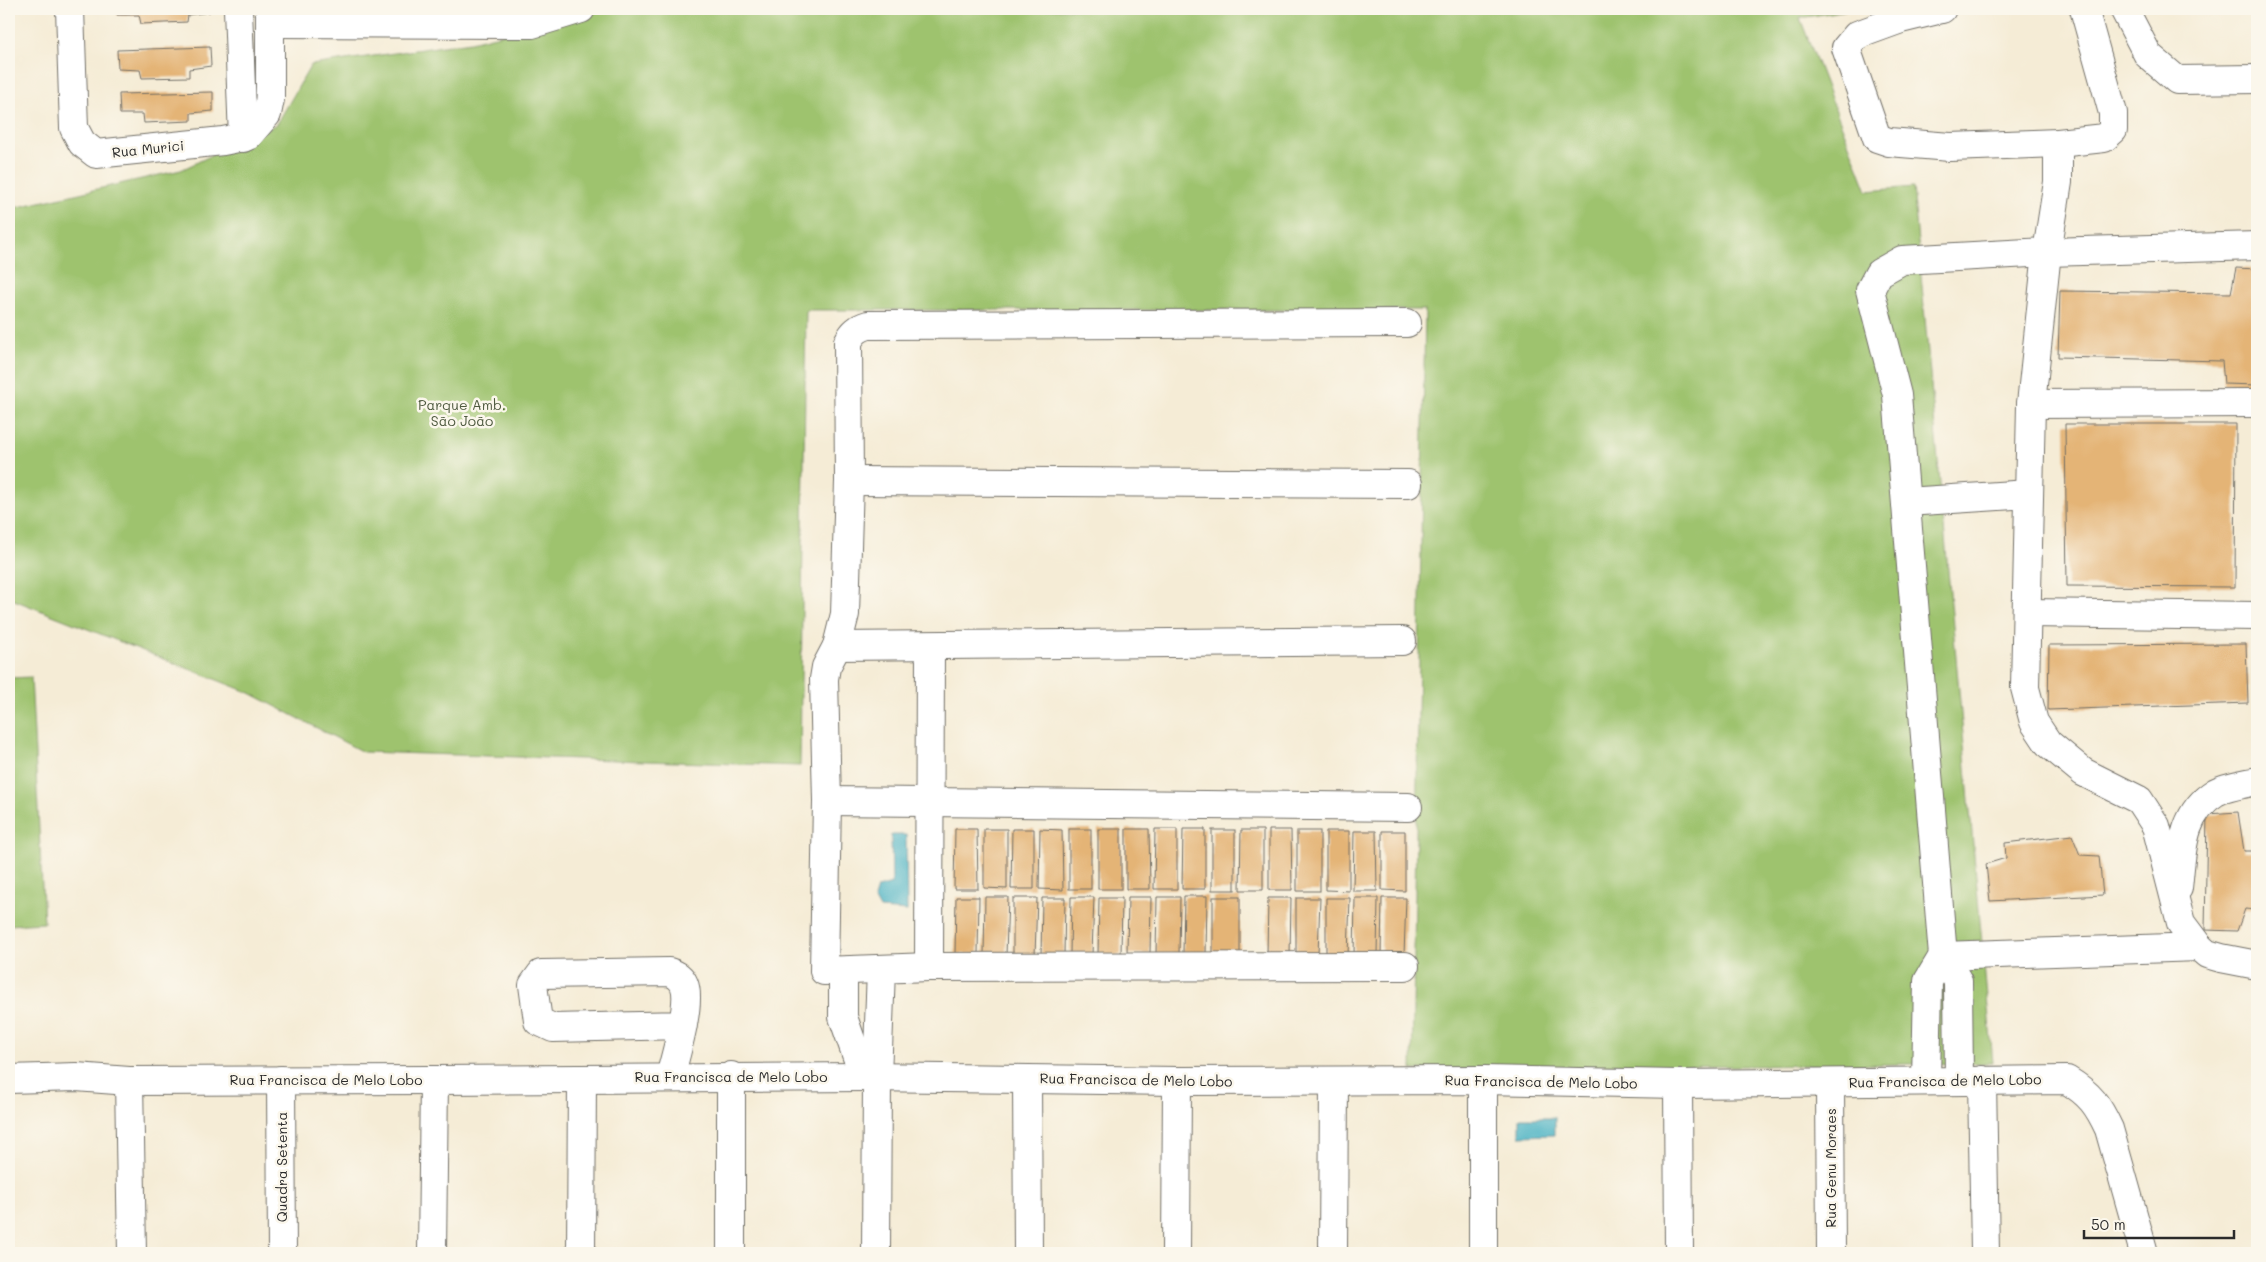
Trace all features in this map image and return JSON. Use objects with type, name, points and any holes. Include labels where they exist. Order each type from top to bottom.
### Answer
[{"type":"street","name":"Rua Murici","points":[[70,9],[74,128],[82,143],[96,154],[243,138]]},
{"type":"street","points":[[238,9],[243,138]]},
{"type":"street","points":[[243,138],[258,128],[267,114],[270,99],[270,16],[532,16],[581,9]]},
{"type":"street","points":[[1942,9],[1901,19],[1856,35],[1846,48],[1877,138],[1889,142],[1950,147],[2058,143],[2104,138],[2113,130],[2113,113],[2084,9]]},
{"type":"street","points":[[2124,9],[2148,55],[2178,80],[2257,80]]},
{"type":"street","points":[[2058,143],[2058,182],[2047,252],[2031,404],[2025,688],[2034,722],[2048,743],[2082,772],[2139,800],[2156,826],[2181,923],[2199,947],[2207,954],[2257,965]]},
{"type":"street","points":[[1985,1253],[1971,1080],[1958,981],[1943,956],[1897,394],[1870,290],[1879,273],[1902,260],[2047,252],[2257,246]]},
{"type":"street","points":[[1405,966],[929,967],[824,971],[827,801],[824,679],[826,667],[837,646],[845,614],[849,481],[848,342],[852,334],[868,325],[1407,323]]},
{"type":"street","points":[[2031,404],[2257,403]]},
{"type":"street","points":[[849,481],[1408,484]]},
{"type":"street","points":[[1906,502],[2029,494]]},
{"type":"street","points":[[2027,613],[2257,616]]},
{"type":"street","points":[[837,646],[1402,641]]},
{"type":"street","points":[[929,967],[928,802],[930,646]]},
{"type":"street","points":[[2176,904],[2184,834],[2196,809],[2217,792],[2257,781]]},
{"type":"street","points":[[827,801],[1408,807]]},
{"type":"street","points":[[1943,956],[2199,947]]},
{"type":"street","points":[[1926,1080],[1928,981],[1943,956]]},
{"type":"street","points":[[876,1253],[871,1077],[881,970]]},
{"type":"street","points":[[844,971],[843,1017],[871,1077]]},
{"type":"street","points":[[670,1077],[682,1024],[685,985],[677,975],[669,972],[541,974],[534,985],[538,1021],[553,1028],[682,1024]]},
{"type":"street","points":[[731,1076],[731,1253]]},
{"type":"street","name":"Rua Francisca de Melo Lobo","points":[[9,1079],[76,1077],[129,1081],[434,1080],[731,1076],[1177,1081],[1483,1080],[1678,1084],[2067,1080],[2086,1091],[2100,1110],[2109,1129],[2144,1253]]},
{"type":"street","points":[[581,1253],[582,1079]]},
{"type":"street","points":[[1027,1079],[1028,1253]]},
{"type":"street","name":"Quadra Setenta","points":[[281,1080],[282,1253]]},
{"type":"street","points":[[432,1253],[434,1080]]},
{"type":"street","points":[[1483,1080],[1483,1253]]},
{"type":"street","points":[[129,1081],[132,1253]]},
{"type":"street","points":[[1176,1253],[1177,1081]]},
{"type":"street","points":[[1333,1253],[1334,1081]]},
{"type":"street","name":"Rua Genu Moraes","points":[[1830,1083],[1831,1253]]},
{"type":"street","points":[[1678,1084],[1679,1253]]},
{"type":"street","points":[[2135,1221],[2135,1253]]},
{"type":"green space","name":"Parque Amb. São João","points":[[604,9],[1853,9],[1800,18],[1867,191],[1913,187],[1993,1063],[1412,1070],[1425,310],[806,310],[800,766],[363,752],[250,693],[9,598],[9,209],[181,170],[277,124],[311,65],[471,42]]},
{"type":"green space","points":[[31,677],[44,923],[9,925],[9,678]]},
{"type":"water","points":[[891,835],[906,835],[907,911],[880,909],[874,898],[877,888],[892,884]]},
{"type":"water","points":[[1520,1118],[1555,1118],[1555,1135],[1520,1136]]},
{"type":"building","points":[[116,9],[210,9],[210,12],[188,15],[187,22],[141,24],[139,15],[117,15]]},
{"type":"building","points":[[210,47],[211,66],[189,69],[189,77],[142,78],[140,70],[118,69],[117,50]]},
{"type":"building","points":[[213,92],[213,111],[191,113],[191,121],[144,123],[143,114],[120,114],[119,94]]},
{"type":"building","points":[[2236,268],[2257,269],[2257,385],[2224,384],[2222,361],[2058,357],[2060,291],[2231,293]]},
{"type":"building","points":[[2065,424],[2236,424],[2235,587],[2067,586]]},
{"type":"building","points":[[2246,644],[2248,703],[2048,710],[2049,645]]},
{"type":"building","points":[[2238,812],[2244,851],[2257,851],[2257,910],[2245,909],[2237,931],[2205,930],[2207,814]]},
{"type":"building","points":[[955,829],[977,829],[978,889],[954,889]]},
{"type":"building","points":[[984,829],[1007,829],[1007,889],[984,888]]},
{"type":"building","points":[[1012,829],[1034,829],[1034,889],[1011,889]]},
{"type":"building","points":[[1040,829],[1062,830],[1063,890],[1039,889]]},
{"type":"building","points":[[1069,829],[1091,829],[1091,889],[1069,889]]},
{"type":"building","points":[[1098,829],[1121,829],[1121,889],[1098,889]]},
{"type":"building","points":[[1126,829],[1149,829],[1150,889],[1126,889]]},
{"type":"building","points":[[1155,829],[1177,829],[1177,889],[1154,889]]},
{"type":"building","points":[[1183,829],[1205,829],[1205,889],[1182,889]]},
{"type":"building","points":[[1212,830],[1235,830],[1235,890],[1212,890]]},
{"type":"building","points":[[1241,830],[1263,830],[1263,890],[1240,890]]},
{"type":"building","points":[[1269,830],[1291,830],[1292,890],[1269,890]]},
{"type":"building","points":[[1297,831],[1320,831],[1320,891],[1297,891]]},
{"type":"building","points":[[1326,831],[1349,831],[1349,891],[1326,890]]},
{"type":"building","points":[[1354,831],[1376,831],[1377,891],[1353,891]]},
{"type":"building","points":[[1382,831],[1405,831],[1405,891],[1382,890]]},
{"type":"building","points":[[2072,835],[2080,855],[2099,856],[2103,895],[1990,901],[1986,864],[2006,858],[2005,843]]},
{"type":"building","points":[[1184,896],[1207,896],[1206,954],[1183,954]]},
{"type":"building","points":[[956,897],[979,897],[978,954],[955,954]]},
{"type":"building","points":[[985,897],[1008,897],[1006,955],[984,955]]},
{"type":"building","points":[[1071,897],[1094,897],[1092,954],[1070,954]]},
{"type":"building","points":[[1128,897],[1151,897],[1150,954],[1127,954]]},
{"type":"building","points":[[1157,897],[1180,897],[1179,954],[1156,954]]},
{"type":"building","points":[[1213,897],[1240,897],[1240,955],[1213,955]]},
{"type":"building","points":[[1013,898],[1037,898],[1035,955],[1013,955]]},
{"type":"building","points":[[1042,898],[1065,898],[1064,955],[1041,956]]},
{"type":"building","points":[[1099,898],[1122,898],[1121,955],[1098,955]]},
{"type":"building","points":[[1268,898],[1291,898],[1290,955],[1267,955]]},
{"type":"building","points":[[1296,898],[1320,898],[1318,955],[1296,955]]},
{"type":"building","points":[[1326,898],[1350,898],[1348,955],[1326,955]]},
{"type":"building","points":[[1355,898],[1378,898],[1377,955],[1354,955]]},
{"type":"building","points":[[1382,898],[1406,898],[1404,955],[1381,955]]}]
